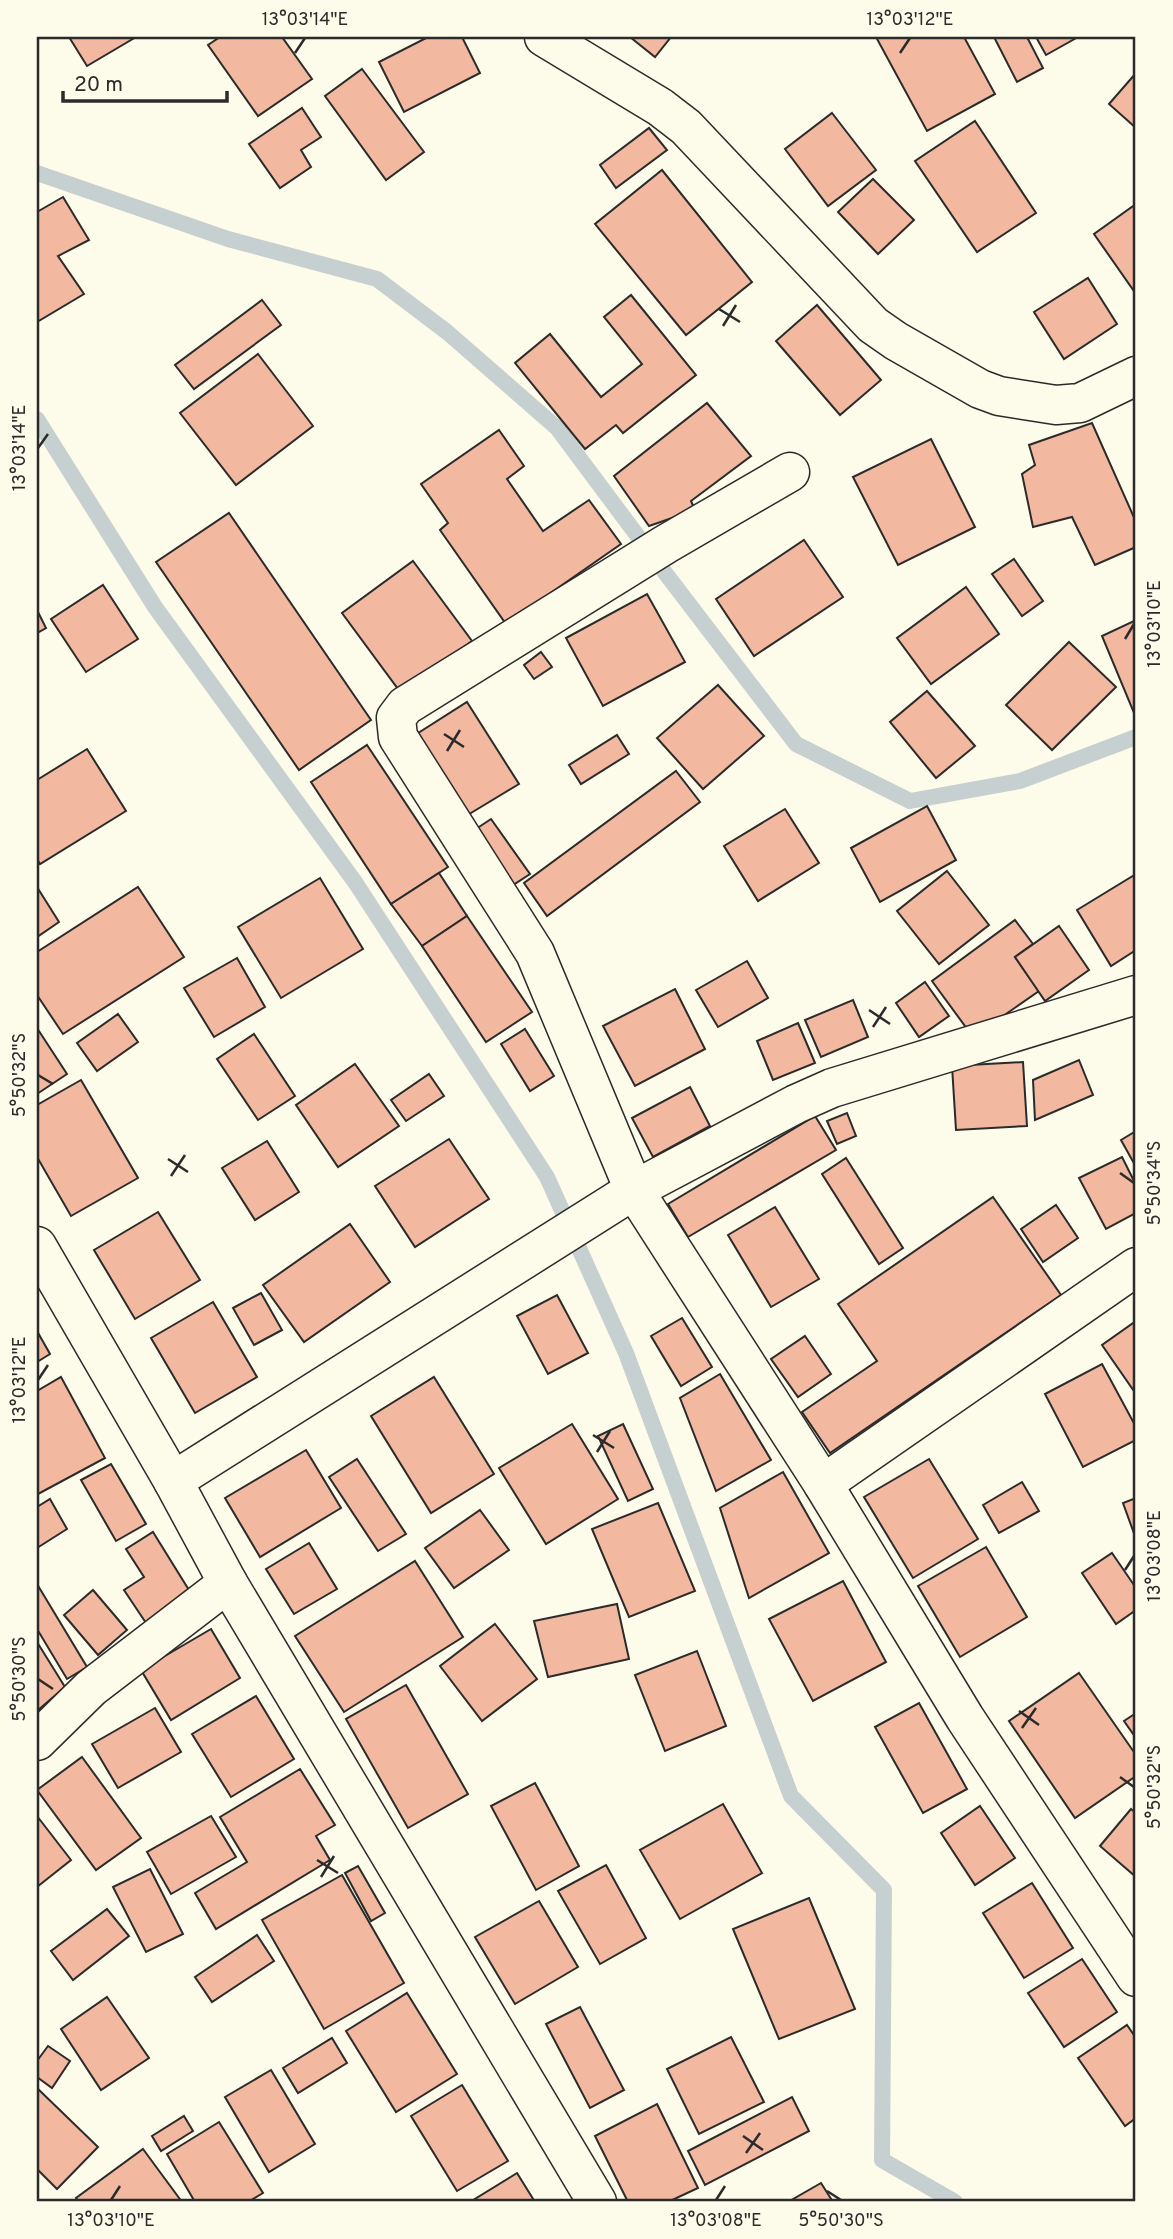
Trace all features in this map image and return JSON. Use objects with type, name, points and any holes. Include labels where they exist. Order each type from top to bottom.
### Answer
[{"type":"street","points":[[544,37],[660,107],[686,127],[873,325],[908,348],[980,389],[999,396],[1056,405],[1080,403],[1136,376]]},
{"type":"street","points":[[790,472],[405,706],[396,718],[398,737],[535,953],[619,1199],[823,1484],[965,1718],[1136,1977]]},
{"type":"street","points":[[173,1481],[619,1199],[796,1104],[832,1088],[1136,995]]},
{"type":"street","points":[[37,1246],[173,1481],[228,1583],[597,2202]]},
{"type":"street","points":[[823,1484],[1136,1267]]},
{"type":"street","points":[[37,1741],[92,1688],[228,1583]]},
{"type":"building","points":[[69,37],[136,37],[87,66]]},
{"type":"building","points":[[220,37],[282,37],[312,79],[258,116],[208,45]]},
{"type":"building","points":[[428,37],[462,37],[480,73],[404,112],[379,62]]},
{"type":"building","points":[[630,37],[671,37],[655,57]]},
{"type":"building","points":[[876,37],[964,37],[995,94],[927,131]]},
{"type":"building","points":[[994,37],[1027,37],[1043,68],[1017,82]]},
{"type":"building","points":[[1036,37],[1078,37],[1046,55]]},
{"type":"building","points":[[362,69],[424,152],[386,180],[325,96]]},
{"type":"building","points":[[1136,73],[1136,128],[1109,104]]},
{"type":"building","points":[[302,108],[321,137],[301,150],[311,167],[280,188],[249,144]]},
{"type":"building","points":[[832,113],[876,170],[828,206],[785,149]]},
{"type":"building","points":[[975,121],[1036,213],[977,252],[915,161]]},
{"type":"building","points":[[649,128],[667,150],[616,188],[600,165]]},
{"type":"building","points":[[662,170],[752,282],[686,335],[595,224]]},
{"type":"building","points":[[873,179],[914,220],[878,254],[838,212]]},
{"type":"building","points":[[63,197],[89,240],[58,256],[84,294],[37,322],[37,212]]},
{"type":"building","points":[[1136,204],[1136,294],[1094,234]]},
{"type":"building","points":[[1088,278],[1117,324],[1064,359],[1034,312]]},
{"type":"building","points":[[631,295],[696,375],[623,433],[616,425],[585,449],[515,363],[550,334],[601,397],[642,364],[604,317]]},
{"type":"building","points":[[262,300],[281,325],[194,389],[175,365]]},
{"type":"building","points":[[817,305],[881,380],[840,415],[776,341]]},
{"type":"building","points":[[258,354],[313,426],[236,485],[180,413]]},
{"type":"building","points":[[707,403],[751,456],[691,501],[695,510],[649,526],[614,476]]},
{"type":"building","points":[[1092,423],[1136,522],[1136,547],[1095,565],[1072,517],[1033,527],[1022,474],[1035,465],[1029,445]]},
{"type":"building","points":[[499,430],[524,466],[507,479],[543,531],[589,500],[621,544],[506,624],[440,530],[448,523],[421,484]]},
{"type":"building","points":[[931,439],[975,527],[898,565],[853,477]]},
{"type":"building","points":[[229,513],[371,720],[299,770],[156,562]]},
{"type":"building","points":[[804,540],[843,597],[754,656],[716,599]]},
{"type":"building","points":[[1014,559],[1043,601],[1022,616],[992,574]]},
{"type":"building","points":[[413,561],[472,641],[401,693],[342,613]]},
{"type":"building","points":[[103,585],[138,639],[86,672],[51,619]]},
{"type":"building","points":[[966,587],[999,634],[931,684],[897,638]]},
{"type":"building","points":[[647,594],[685,662],[603,706],[566,638]]},
{"type":"building","points":[[37,610],[46,628],[37,633]]},
{"type":"building","points":[[1136,620],[1136,712],[1134,713],[1102,636]]},
{"type":"building","points":[[1069,642],[1116,687],[1052,750],[1006,705]]},
{"type":"building","points":[[541,652],[552,667],[534,679],[524,665]]},
{"type":"building","points":[[718,685],[764,736],[703,789],[657,738]]},
{"type":"building","points":[[927,691],[975,746],[936,778],[890,722]]},
{"type":"building","points":[[467,702],[519,784],[466,816],[415,735]]},
{"type":"building","points":[[617,735],[629,754],[581,784],[569,765]]},
{"type":"building","points":[[367,745],[448,867],[391,904],[311,782]]},
{"type":"building","points":[[87,749],[126,811],[40,864],[37,859],[37,780]]},
{"type":"building","points":[[676,771],[700,802],[547,916],[524,883]]},
{"type":"building","points":[[927,806],[956,860],[880,902],[851,848]]},
{"type":"building","points":[[785,809],[819,863],[758,901],[724,846]]},
{"type":"building","points":[[491,819],[530,874],[510,887],[473,831]]},
{"type":"building","points":[[947,871],[989,925],[939,964],[897,911]]},
{"type":"building","points":[[439,873],[467,916],[422,946],[391,904]]},
{"type":"building","points":[[1136,874],[1136,950],[1111,966],[1077,910]]},
{"type":"building","points":[[320,878],[363,949],[281,998],[238,927]]},
{"type":"building","points":[[37,887],[59,922],[37,937]]},
{"type":"building","points":[[138,887],[184,957],[63,1034],[37,995],[37,952]]},
{"type":"building","points":[[467,916],[532,1012],[486,1042],[422,946]]},
{"type":"building","points":[[1015,920],[1033,944],[1015,957],[1039,991],[973,1037],[932,981]]},
{"type":"building","points":[[1059,926],[1089,970],[1045,1001],[1015,957]]},
{"type":"building","points":[[237,958],[265,1007],[214,1037],[184,988]]},
{"type":"building","points":[[747,961],[768,998],[718,1027],[696,990]]},
{"type":"building","points":[[925,982],[949,1016],[919,1037],[896,1003]]},
{"type":"building","points":[[675,989],[705,1049],[635,1086],[603,1026]]},
{"type":"building","points":[[853,1000],[868,1037],[821,1057],[805,1020]]},
{"type":"building","points":[[118,1014],[138,1042],[97,1071],[77,1043]]},
{"type":"building","points":[[798,1023],[815,1063],[773,1080],[757,1041]]},
{"type":"building","points":[[37,1028],[67,1074],[37,1094]]},
{"type":"building","points":[[525,1029],[554,1076],[530,1091],[501,1044]]},
{"type":"building","points":[[254,1034],[295,1096],[258,1120],[217,1059]]},
{"type":"building","points":[[1079,1060],[1093,1095],[1035,1120],[1033,1080]]},
{"type":"building","points":[[1023,1062],[1027,1126],[956,1130],[952,1066]]},
{"type":"building","points":[[355,1064],[399,1126],[338,1167],[296,1105]]},
{"type":"building","points":[[429,1074],[444,1096],[406,1121],[391,1100]]},
{"type":"building","points":[[81,1080],[138,1178],[71,1216],[37,1157],[37,1105]]},
{"type":"building","points":[[690,1087],[710,1126],[653,1157],[632,1118]]},
{"type":"building","points":[[847,1113],[856,1136],[837,1144],[827,1121]]},
{"type":"building","points":[[815,1116],[836,1150],[688,1237],[668,1204]]},
{"type":"building","points":[[1136,1131],[1136,1167],[1121,1140]]},
{"type":"building","points":[[449,1139],[489,1199],[415,1247],[375,1186]]},
{"type":"building","points":[[267,1141],[299,1192],[255,1220],[222,1168]]},
{"type":"building","points":[[1122,1157],[1136,1185],[1136,1213],[1106,1229],[1079,1178]]},
{"type":"building","points":[[846,1158],[903,1248],[879,1264],[822,1174]]},
{"type":"building","points":[[993,1197],[1061,1295],[830,1453],[802,1412],[877,1361],[838,1304]]},
{"type":"building","points":[[1056,1205],[1078,1238],[1043,1262],[1021,1229]]},
{"type":"building","points":[[775,1207],[819,1279],[771,1307],[728,1235]]},
{"type":"building","points":[[158,1212],[200,1280],[135,1319],[94,1250]]},
{"type":"building","points":[[350,1224],[390,1282],[304,1342],[263,1285]]},
{"type":"building","points":[[261,1293],[282,1330],[254,1345],[233,1308]]},
{"type":"building","points":[[557,1295],[588,1353],[548,1374],[517,1316]]},
{"type":"building","points":[[213,1302],[257,1377],[195,1413],[151,1338]]},
{"type":"building","points":[[682,1318],[712,1367],[681,1386],[651,1336]]},
{"type":"building","points":[[1136,1321],[1136,1394],[1102,1345]]},
{"type":"building","points":[[37,1331],[50,1354],[37,1362]]},
{"type":"building","points":[[805,1336],[831,1374],[798,1397],[771,1359]]},
{"type":"building","points":[[1102,1364],[1136,1427],[1136,1440],[1083,1467],[1045,1394]]},
{"type":"building","points":[[720,1374],[771,1460],[716,1491],[680,1398]]},
{"type":"building","points":[[61,1377],[105,1458],[38,1494],[37,1391]]},
{"type":"building","points":[[434,1377],[494,1474],[431,1513],[371,1416]]},
{"type":"building","points":[[572,1424],[618,1499],[546,1544],[499,1468]]},
{"type":"building","points":[[623,1424],[653,1489],[628,1501],[598,1436]]},
{"type":"building","points":[[306,1450],[341,1508],[260,1557],[225,1498]]},
{"type":"building","points":[[357,1459],[406,1534],[378,1551],[329,1477]]},
{"type":"building","points":[[929,1459],[978,1539],[913,1578],[864,1497]]},
{"type":"building","points":[[111,1464],[146,1524],[116,1541],[81,1480]]},
{"type":"building","points":[[783,1472],[829,1553],[749,1598],[720,1508]]},
{"type":"building","points":[[1022,1482],[1039,1511],[999,1533],[983,1505]]},
{"type":"building","points":[[1136,1498],[1136,1539],[1123,1503]]},
{"type":"building","points":[[50,1499],[67,1529],[37,1548],[37,1507]]},
{"type":"building","points":[[658,1503],[695,1591],[629,1617],[592,1529]]},
{"type":"building","points":[[480,1510],[509,1550],[454,1588],[425,1548]]},
{"type":"building","points":[[153,1532],[192,1595],[146,1623],[124,1590],[144,1577],[126,1549]]},
{"type":"building","points":[[309,1543],[337,1589],[294,1614],[266,1569]]},
{"type":"building","points":[[986,1547],[1027,1617],[960,1657],[918,1586]]},
{"type":"building","points":[[1112,1553],[1136,1588],[1136,1610],[1116,1624],[1082,1573]]},
{"type":"building","points":[[415,1561],[463,1637],[344,1712],[295,1636]]},
{"type":"building","points":[[843,1581],[886,1662],[813,1701],[769,1619]]},
{"type":"building","points":[[37,1584],[87,1667],[67,1679],[37,1629]]},
{"type":"building","points":[[93,1590],[127,1630],[98,1655],[64,1615]]},
{"type":"building","points":[[617,1604],[629,1659],[548,1677],[534,1621]]},
{"type":"building","points":[[495,1624],[537,1679],[482,1721],[440,1666]]},
{"type":"building","points":[[211,1629],[240,1678],[171,1720],[141,1670]]},
{"type":"building","points":[[37,1642],[65,1687],[37,1711]]},
{"type":"building","points":[[697,1651],[726,1726],[665,1751],[635,1675]]},
{"type":"building","points":[[1079,1673],[1136,1755],[1136,1776],[1075,1818],[1009,1721]]},
{"type":"building","points":[[406,1685],[468,1794],[408,1828],[346,1719]]},
{"type":"building","points":[[256,1696],[294,1759],[231,1797],[192,1734]]},
{"type":"building","points":[[919,1703],[967,1789],[923,1813],[875,1727]]},
{"type":"building","points":[[155,1708],[181,1752],[118,1788],[92,1744]]},
{"type":"building","points":[[1136,1713],[1136,1738],[1124,1721]]},
{"type":"building","points":[[82,1757],[141,1838],[96,1870],[37,1790]]},
{"type":"building","points":[[300,1769],[335,1825],[316,1836],[330,1860],[216,1929],[195,1893],[247,1862],[220,1817]]},
{"type":"building","points":[[535,1783],[579,1866],[536,1890],[491,1806]]},
{"type":"building","points":[[723,1804],[762,1873],[680,1919],[640,1850]]},
{"type":"building","points":[[980,1806],[1015,1858],[975,1885],[941,1833]]},
{"type":"building","points":[[1131,1809],[1136,1813],[1136,1877],[1100,1846]]},
{"type":"building","points":[[37,1816],[71,1860],[37,1887]]},
{"type":"building","points":[[211,1816],[236,1857],[171,1894],[147,1852]]},
{"type":"building","points":[[606,1865],[646,1938],[600,1964],[558,1891]]},
{"type":"building","points":[[358,1866],[385,1913],[371,1921],[345,1873]]},
{"type":"building","points":[[150,1869],[183,1934],[146,1952],[113,1887]]},
{"type":"building","points":[[342,1875],[404,1983],[324,2029],[262,1920]]},
{"type":"building","points":[[1032,1883],[1073,1948],[1024,1978],[983,1913]]},
{"type":"building","points":[[809,1898],[855,2009],[779,2039],[733,1929]]},
{"type":"building","points":[[539,1901],[578,1967],[515,2004],[475,1937]]},
{"type":"building","points":[[107,1909],[129,1936],[73,1980],[51,1951]]},
{"type":"building","points":[[257,1935],[274,1961],[212,2002],[195,1977]]},
{"type":"building","points":[[1082,1959],[1117,2012],[1064,2047],[1028,1993]]},
{"type":"building","points":[[407,1993],[457,2074],[396,2112],[346,2031]]},
{"type":"building","points":[[107,1997],[149,2058],[101,2090],[61,2029]]},
{"type":"building","points":[[580,2007],[624,2090],[590,2108],[546,2024]]},
{"type":"building","points":[[1127,2025],[1136,2038],[1136,2118],[1125,2126],[1078,2058]]},
{"type":"building","points":[[731,2037],[764,2102],[699,2134],[667,2069]]},
{"type":"building","points":[[332,2038],[347,2063],[298,2093],[283,2068]]},
{"type":"building","points":[[48,2046],[70,2061],[52,2088],[37,2077],[37,2061]]},
{"type":"building","points":[[271,2070],[315,2144],[269,2172],[225,2097]]},
{"type":"building","points":[[462,2085],[508,2161],[457,2191],[411,2116]]},
{"type":"building","points":[[37,2088],[98,2147],[57,2189],[37,2169]]},
{"type":"building","points":[[792,2097],[809,2131],[705,2185],[688,2151]]},
{"type":"building","points":[[657,2104],[698,2188],[668,2202],[628,2202],[595,2136]]},
{"type":"building","points":[[184,2116],[193,2131],[161,2151],[152,2136]]},
{"type":"building","points":[[219,2122],[263,2193],[248,2202],[195,2202],[167,2154]]},
{"type":"building","points":[[143,2149],[182,2202],[79,2202],[76,2198]]},
{"type":"building","points":[[517,2173],[535,2202],[470,2202]]},
{"type":"building","points":[[821,2183],[833,2202],[788,2202]]},
{"type":"waterway","points":[[37,173],[228,239],[377,279],[447,332],[557,428],[796,744],[910,801],[1020,781],[1136,737]]},
{"type":"waterway","points":[[37,419],[155,607],[355,882],[547,1177],[626,1353],[791,1796],[884,1890],[882,2160],[955,2202]]}]
